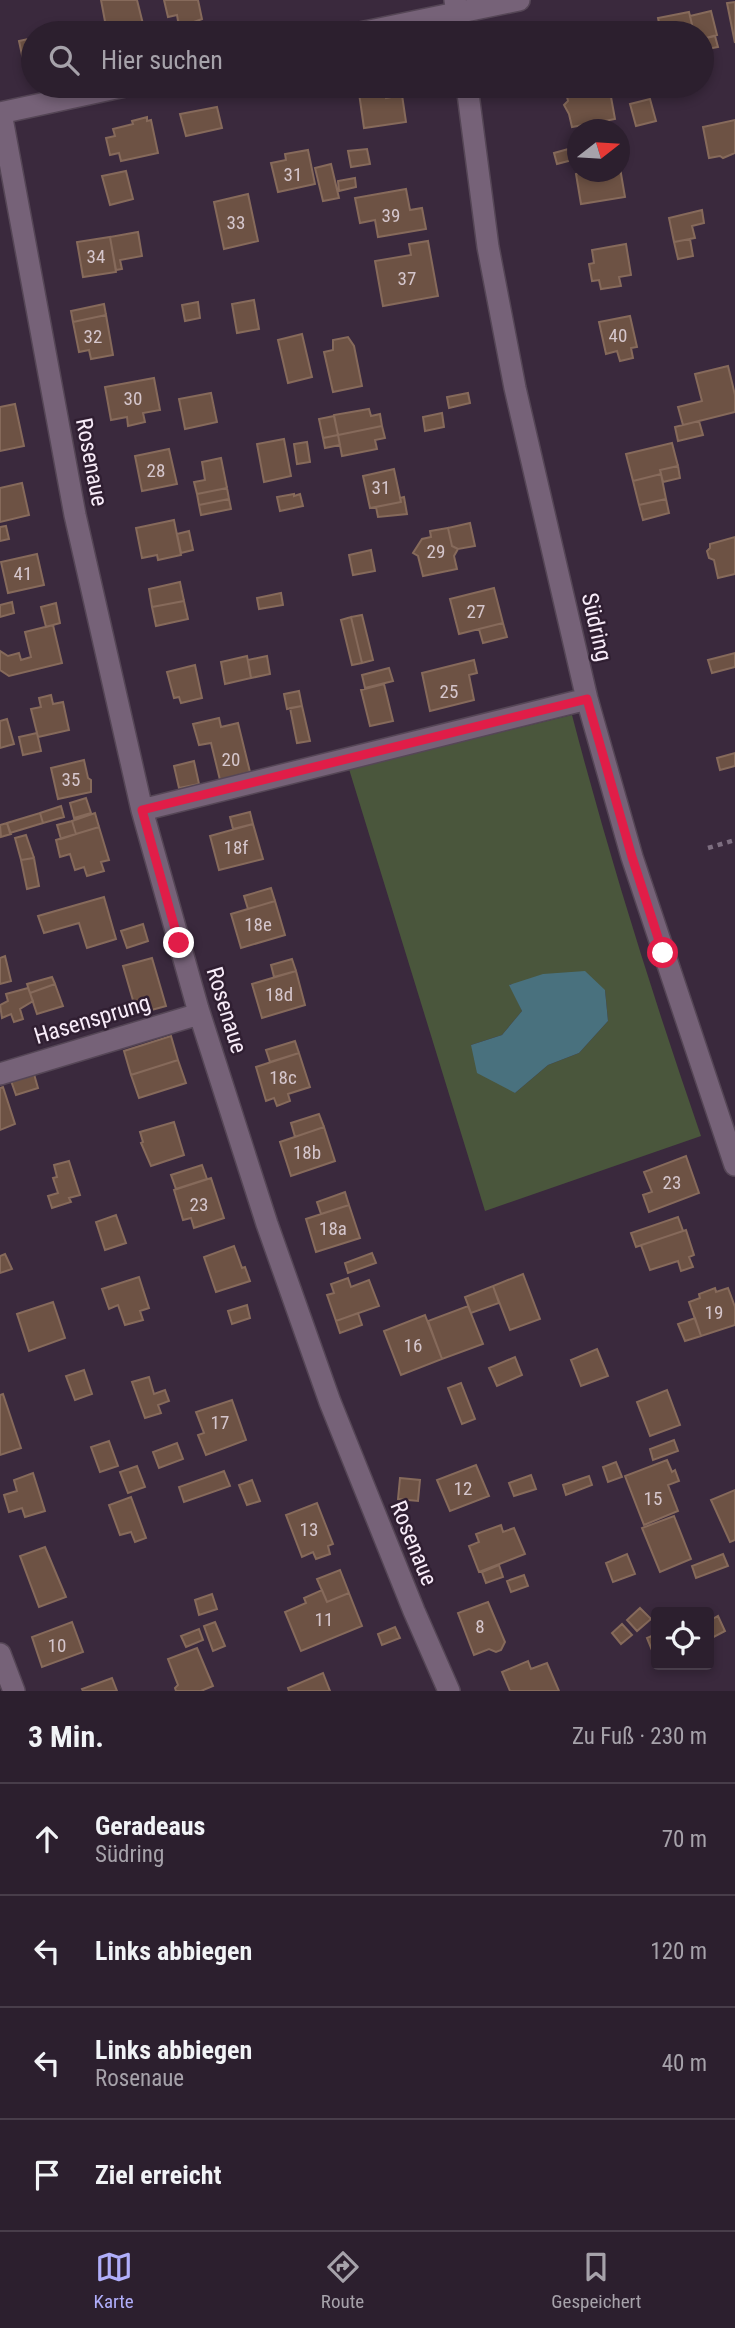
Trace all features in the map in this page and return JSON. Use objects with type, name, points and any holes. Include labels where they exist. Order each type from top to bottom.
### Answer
[{"type":"street","points":[[402,21],[455,6],[519,0]]},
{"type":"street","points":[[1,113],[70,98]]},
{"type":"street","name":"Südring","points":[[469,98],[488,247],[515,388],[587,699],[640,881],[735,1165]]},
{"type":"street","name":"Rosenaue","points":[[1,113],[75,515],[142,810],[199,1014],[267,1224],[330,1402],[449,1691]]},
{"type":"street","points":[[142,810],[587,699]]},
{"type":"street","name":"Hasensprung","points":[[0,1074],[199,1014]]},
{"type":"street","points":[[0,1654],[14,1691]]},
{"type":"path","points":[[708,848],[735,840]]},
{"type":"green space","points":[[572,715],[632,927],[701,1136],[485,1211],[349,769]],"holes":[[[510,984],[605,990],[608,1021],[579,1053],[548,1065],[515,1093],[471,1045],[502,1035],[522,1011]]]},
{"type":"water","points":[[585,971],[605,990],[608,1021],[579,1053],[548,1065],[515,1093],[477,1073],[471,1045],[502,1035],[522,1011],[509,985],[543,974]]},
{"type":"building","points":[[101,0],[137,0],[142,21],[105,21]]},
{"type":"building","points":[[164,0],[198,0],[202,19],[178,21],[177,15],[168,17]]},
{"type":"building","points":[[735,2],[735,43],[727,3]]},
{"type":"building","points":[[711,11],[714,21],[691,21],[690,16]]},
{"type":"building","points":[[689,12],[691,21],[659,21],[658,18]]},
{"type":"building","points":[[360,98],[402,98],[406,122],[364,128]]},
{"type":"building","points":[[567,98],[611,98],[615,119],[570,119],[564,105]]},
{"type":"building","points":[[650,99],[656,121],[636,126],[630,104]]},
{"type":"building","points":[[217,107],[222,128],[186,136],[180,114]]},
{"type":"building","points":[[147,117],[147,121],[151,120],[158,153],[121,161],[119,153],[110,155],[106,138],[115,136],[113,129]]},
{"type":"building","points":[[735,120],[735,153],[723,158],[709,158],[703,127]]},
{"type":"building","points":[[367,149],[370,164],[351,167],[348,151]]},
{"type":"building","points":[[567,149],[567,161],[557,164],[554,153]]},
{"type":"building","points":[[308,150],[315,184],[278,192],[271,163],[286,160],[285,154]]},
{"type":"building","points":[[331,164],[339,198],[323,201],[315,168]]},
{"type":"building","points":[[126,171],[133,199],[110,205],[102,176]]},
{"type":"building","points":[[355,178],[356,187],[339,191],[338,181]]},
{"type":"building","points":[[577,182],[622,182],[625,197],[581,204]]},
{"type":"building","points":[[406,189],[410,210],[422,208],[426,229],[378,237],[375,220],[360,223],[355,198]]},
{"type":"building","points":[[248,194],[258,241],[224,249],[214,202]]},
{"type":"building","points":[[702,210],[704,223],[692,226],[695,238],[674,242],[669,218]]},
{"type":"building","points":[[138,232],[142,256],[120,260],[122,269],[116,270],[110,237]]},
{"type":"building","points":[[110,237],[116,272],[83,277],[77,242]]},
{"type":"building","points":[[690,239],[693,256],[678,259],[674,242]]},
{"type":"building","points":[[428,241],[438,296],[383,306],[375,261],[411,255],[409,244]]},
{"type":"building","points":[[626,244],[631,275],[619,277],[621,286],[601,289],[599,280],[592,281],[589,264],[594,263],[592,250]]},
{"type":"building","points":[[254,300],[259,329],[237,333],[232,304]]},
{"type":"building","points":[[198,302],[200,318],[185,321],[182,305]]},
{"type":"building","points":[[104,304],[106,315],[73,322],[71,311]]},
{"type":"building","points":[[106,315],[113,355],[91,359],[89,350],[79,352],[73,322]]},
{"type":"building","points":[[630,316],[637,347],[631,348],[633,358],[620,361],[617,351],[606,354],[599,322]]},
{"type":"building","points":[[302,334],[312,377],[288,383],[278,340]]},
{"type":"building","points":[[348,337],[354,346],[362,386],[333,392],[324,352],[333,350],[333,340]]},
{"type":"building","points":[[728,366],[735,395],[735,412],[683,425],[678,407],[702,401],[695,374]]},
{"type":"building","points":[[154,378],[160,410],[143,413],[145,422],[128,426],[127,417],[111,420],[105,387]]},
{"type":"building","points":[[211,393],[217,422],[185,429],[179,399]]},
{"type":"building","points":[[468,393],[470,403],[449,408],[447,397]]},
{"type":"building","points":[[15,404],[24,446],[0,451],[0,407]]},
{"type":"building","points":[[369,409],[371,416],[380,414],[382,426],[338,435],[334,415]]},
{"type":"building","points":[[442,413],[444,427],[425,431],[423,417]]},
{"type":"building","points":[[334,416],[338,435],[323,438],[319,419]]},
{"type":"building","points":[[699,421],[703,435],[678,441],[675,427]]},
{"type":"building","points":[[382,426],[385,438],[375,440],[377,449],[342,456],[338,435]]},
{"type":"building","points":[[338,435],[340,445],[325,448],[323,438]]},
{"type":"building","points":[[284,439],[291,476],[264,482],[257,444]]},
{"type":"building","points":[[307,442],[310,462],[297,464],[294,444]]},
{"type":"building","points":[[672,443],[678,466],[660,470],[661,474],[633,481],[626,454]]},
{"type":"building","points":[[169,449],[177,484],[142,491],[135,456]]},
{"type":"building","points":[[221,458],[227,488],[197,494],[194,482],[205,480],[202,462]]},
{"type":"building","points":[[678,466],[680,478],[663,482],[660,470]]},
{"type":"building","points":[[394,469],[401,502],[370,508],[363,476]]},
{"type":"building","points":[[661,474],[666,499],[639,505],[633,481]]},
{"type":"building","points":[[22,483],[29,515],[0,522],[0,488]]},
{"type":"building","points":[[227,488],[229,499],[199,505],[197,494]]},
{"type":"building","points":[[300,494],[303,506],[280,511],[277,497]]},
{"type":"building","points":[[404,497],[407,514],[378,517],[376,507],[401,502],[400,498]]},
{"type":"building","points":[[229,499],[231,509],[201,515],[199,505]]},
{"type":"building","points":[[666,499],[669,513],[643,520],[639,505]]},
{"type":"building","points":[[174,520],[181,555],[158,560],[157,555],[142,558],[136,528]]},
{"type":"building","points":[[470,523],[475,546],[458,549],[452,546],[448,528]]},
{"type":"building","points":[[6,526],[9,539],[0,541],[0,527]]},
{"type":"building","points":[[448,528],[452,546],[458,549],[454,556],[457,569],[423,576],[418,556],[413,553],[422,539],[431,537],[430,531]]},
{"type":"building","points":[[189,531],[193,550],[181,553],[177,534]]},
{"type":"building","points":[[735,537],[735,574],[718,578],[714,560],[709,558],[707,551],[710,544]]},
{"type":"building","points":[[371,550],[375,571],[353,575],[349,555]]},
{"type":"building","points":[[37,554],[44,585],[8,593],[1,562]]},
{"type":"building","points":[[180,582],[184,601],[152,607],[149,589]]},
{"type":"building","points":[[494,588],[503,623],[459,634],[450,599]]},
{"type":"building","points":[[281,593],[283,605],[259,609],[257,598]]},
{"type":"building","points":[[184,601],[188,619],[156,626],[152,607]]},
{"type":"building","points":[[12,602],[14,613],[0,617],[0,605]]},
{"type":"building","points":[[56,603],[60,623],[46,627],[41,607]]},
{"type":"building","points":[[362,615],[373,660],[362,663],[351,617]]},
{"type":"building","points":[[351,617],[362,663],[352,665],[341,620]]},
{"type":"building","points":[[503,623],[507,637],[483,643],[479,629]]},
{"type":"building","points":[[53,625],[62,663],[9,676],[0,670],[0,651],[8,656],[19,653],[21,660],[31,657],[25,632]]},
{"type":"building","points":[[735,653],[735,667],[712,673],[708,660]]},
{"type":"building","points":[[247,656],[251,678],[225,684],[221,662]]},
{"type":"building","points":[[267,656],[270,674],[251,678],[248,660]]},
{"type":"building","points":[[474,660],[477,673],[469,675],[474,700],[430,711],[422,673]]},
{"type":"building","points":[[195,665],[202,698],[181,703],[179,697],[174,698],[167,672]]},
{"type":"building","points":[[389,668],[393,681],[365,688],[362,675]]},
{"type":"building","points":[[384,684],[393,721],[370,726],[361,690]]},
{"type":"building","points":[[299,691],[302,706],[287,709],[284,694]]},
{"type":"building","points":[[51,695],[53,704],[63,702],[69,730],[38,737],[31,709],[41,707],[39,698]]},
{"type":"building","points":[[302,706],[310,741],[297,743],[290,708]]},
{"type":"building","points":[[219,718],[221,727],[238,723],[250,772],[220,780],[211,743],[199,745],[193,724]]},
{"type":"building","points":[[7,719],[14,744],[0,748],[0,721]]},
{"type":"building","points":[[37,733],[41,751],[23,755],[19,737]]},
{"type":"building","points":[[735,753],[735,766],[720,770],[717,758]]},
{"type":"building","points":[[84,760],[88,778],[91,780],[91,792],[58,799],[51,768]]},
{"type":"building","points":[[194,761],[199,784],[179,788],[174,766]]},
{"type":"building","points":[[86,798],[91,813],[74,818],[70,803]]},
{"type":"building","points":[[61,806],[64,817],[43,823],[40,813]]},
{"type":"building","points":[[250,812],[253,824],[233,829],[230,817]]},
{"type":"building","points":[[40,813],[43,823],[10,833],[7,823]]},
{"type":"building","points":[[95,813],[99,827],[76,834],[72,821]]},
{"type":"building","points":[[72,821],[76,834],[61,839],[57,825]]},
{"type":"building","points":[[7,823],[11,834],[1,837],[0,825]]},
{"type":"building","points":[[253,824],[263,859],[219,870],[210,836]]},
{"type":"building","points":[[99,827],[109,860],[101,862],[104,871],[87,876],[84,867],[75,870],[70,854],[60,857],[56,840]]},
{"type":"building","points":[[26,835],[34,858],[21,860],[15,838]]},
{"type":"building","points":[[34,858],[39,886],[27,889],[21,860]]},
{"type":"building","points":[[271,888],[275,901],[248,909],[244,896]]},
{"type":"building","points":[[104,897],[116,939],[87,948],[79,923],[44,933],[38,916]]},
{"type":"building","points":[[275,901],[285,935],[241,948],[231,914]]},
{"type":"building","points":[[143,924],[148,941],[127,948],[121,931]]},
{"type":"building","points":[[5,956],[11,981],[0,984],[0,958]]},
{"type":"building","points":[[152,958],[166,1006],[137,1014],[123,966]]},
{"type":"building","points":[[292,959],[296,971],[274,977],[271,965]]},
{"type":"building","points":[[296,971],[305,1005],[262,1018],[252,984]]},
{"type":"building","points":[[52,977],[55,984],[30,993],[27,984]]},
{"type":"building","points":[[55,984],[63,1006],[37,1014],[30,993]]},
{"type":"building","points":[[28,988],[33,1001],[20,1009],[23,1019],[14,1022],[11,1014],[2,1018],[0,1005],[8,1001],[6,994]]},
{"type":"building","points":[[171,1036],[178,1060],[131,1075],[124,1051]]},
{"type":"building","points":[[295,1041],[299,1053],[270,1062],[266,1050]]},
{"type":"building","points":[[299,1053],[310,1087],[288,1094],[290,1101],[277,1106],[274,1098],[266,1101],[256,1067]]},
{"type":"building","points":[[178,1060],[186,1083],[139,1098],[131,1075]]},
{"type":"building","points":[[32,1067],[38,1088],[16,1095],[9,1075]]},
{"type":"building","points":[[3,1087],[15,1124],[0,1130],[0,1088]]},
{"type":"building","points":[[319,1114],[324,1127],[295,1137],[291,1123]]},
{"type":"building","points":[[174,1122],[184,1155],[151,1166],[141,1143],[140,1132]]},
{"type":"building","points":[[324,1127],[335,1161],[291,1176],[280,1142]]},
{"type":"building","points":[[686,1156],[699,1193],[649,1212],[643,1195],[652,1192],[644,1172]]},
{"type":"building","points":[[69,1161],[80,1195],[69,1198],[71,1202],[52,1208],[48,1196],[58,1193],[53,1178],[57,1177],[54,1165]]},
{"type":"building","points":[[202,1165],[207,1179],[176,1189],[171,1175]]},
{"type":"building","points":[[211,1178],[224,1218],[194,1228],[191,1218],[183,1220],[174,1190]]},
{"type":"building","points":[[345,1192],[349,1205],[321,1214],[317,1202]]},
{"type":"building","points":[[349,1205],[360,1238],[316,1252],[306,1219]]},
{"type":"building","points":[[116,1215],[126,1243],[105,1250],[96,1222]]},
{"type":"building","points":[[678,1217],[683,1231],[636,1247],[631,1233]]},
{"type":"building","points":[[686,1230],[694,1255],[689,1257],[693,1267],[681,1271],[678,1261],[650,1270],[641,1245]]},
{"type":"building","points":[[234,1246],[250,1281],[216,1292],[204,1257]]},
{"type":"building","points":[[372,1253],[376,1263],[348,1273],[345,1263]]},
{"type":"building","points":[[5,1254],[12,1269],[0,1273],[0,1256]]},
{"type":"building","points":[[523,1274],[540,1319],[510,1330],[493,1286]]},
{"type":"building","points":[[139,1277],[149,1308],[140,1311],[143,1320],[125,1325],[118,1305],[109,1309],[102,1289]]},
{"type":"building","points":[[348,1278],[351,1287],[369,1280],[379,1306],[336,1321],[327,1295],[334,1293],[331,1284]]},
{"type":"building","points":[[493,1286],[499,1303],[471,1313],[465,1297]]},
{"type":"building","points":[[715,1288],[716,1292],[728,1288],[735,1307],[735,1325],[701,1336],[689,1302],[700,1298],[699,1294]]},
{"type":"building","points":[[53,1302],[65,1338],[29,1351],[17,1314]]},
{"type":"building","points":[[247,1305],[250,1318],[232,1324],[228,1311]]},
{"type":"building","points":[[468,1306],[483,1344],[442,1359],[428,1321]]},
{"type":"building","points":[[358,1313],[362,1325],[340,1333],[336,1321]]},
{"type":"building","points":[[425,1315],[442,1359],[401,1375],[384,1331]]},
{"type":"building","points":[[695,1318],[701,1336],[685,1341],[678,1324]]},
{"type":"building","points":[[597,1349],[608,1376],[581,1386],[571,1360]]},
{"type":"building","points":[[515,1357],[522,1375],[497,1386],[489,1368]]},
{"type":"building","points":[[84,1370],[92,1394],[75,1400],[66,1376]]},
{"type":"building","points":[[149,1377],[154,1394],[165,1390],[169,1401],[158,1405],[161,1413],[145,1418],[132,1382]]},
{"type":"building","points":[[461,1383],[475,1419],[462,1424],[448,1388]]},
{"type":"building","points":[[667,1390],[680,1425],[650,1436],[637,1402]]},
{"type":"building","points":[[3,1394],[21,1448],[0,1455],[0,1395]]},
{"type":"building","points":[[232,1400],[246,1440],[206,1455],[198,1435],[204,1433],[196,1412]]},
{"type":"building","points":[[674,1440],[678,1451],[653,1460],[650,1449]]},
{"type":"building","points":[[109,1441],[118,1466],[100,1472],[91,1447]]},
{"type":"building","points":[[177,1443],[183,1459],[159,1468],[153,1452]]},
{"type":"building","points":[[667,1460],[679,1481],[668,1485],[678,1511],[644,1525],[625,1476]]},
{"type":"building","points":[[616,1462],[622,1477],[608,1482],[603,1467]]},
{"type":"building","points":[[476,1465],[489,1496],[450,1511],[437,1480]]},
{"type":"building","points":[[137,1466],[145,1487],[128,1493],[120,1472]]},
{"type":"building","points":[[224,1471],[230,1486],[184,1502],[179,1487]]},
{"type":"building","points":[[33,1473],[45,1511],[25,1517],[22,1508],[9,1512],[4,1495],[17,1491],[14,1480]]},
{"type":"building","points":[[531,1475],[536,1489],[514,1496],[509,1483]]},
{"type":"building","points":[[589,1476],[592,1485],[566,1495],[563,1485]]},
{"type":"building","points":[[400,1478],[420,1480],[418,1501],[398,1499]]},
{"type":"building","points":[[252,1480],[260,1501],[247,1505],[239,1485]]},
{"type":"building","points":[[735,1490],[735,1540],[730,1542],[711,1500]]},
{"type":"building","points":[[131,1497],[146,1538],[135,1542],[131,1532],[120,1535],[109,1505]]},
{"type":"building","points":[[317,1503],[333,1544],[328,1546],[330,1554],[316,1559],[313,1552],[302,1557],[286,1515]]},
{"type":"building","points":[[674,1516],[691,1559],[660,1572],[642,1528]]},
{"type":"building","points":[[501,1525],[503,1532],[514,1528],[525,1554],[479,1572],[469,1546],[479,1542],[476,1534]]},
{"type":"building","points":[[45,1547],[66,1597],[39,1607],[20,1556]]},
{"type":"building","points":[[627,1554],[635,1574],[613,1582],[606,1563]]},
{"type":"building","points":[[723,1554],[728,1566],[696,1578],[692,1566]]},
{"type":"building","points":[[499,1565],[503,1577],[486,1583],[482,1572]]},
{"type":"building","points":[[340,1570],[349,1593],[327,1602],[317,1579]]},
{"type":"building","points":[[524,1575],[528,1586],[511,1592],[507,1581]]},
{"type":"building","points":[[322,1590],[327,1602],[349,1593],[362,1626],[301,1651],[285,1612],[306,1603],[304,1598]]},
{"type":"building","points":[[212,1594],[217,1609],[199,1615],[195,1600]]},
{"type":"building","points":[[488,1602],[505,1642],[501,1650],[496,1652],[489,1649],[474,1655],[458,1613]]},
{"type":"building","points":[[640,1608],[651,1619],[637,1631],[627,1620]]},
{"type":"building","points":[[718,1616],[725,1631],[714,1637],[714,1618]]},
{"type":"building","points":[[72,1622],[83,1652],[42,1667],[32,1637]]},
{"type":"building","points":[[215,1622],[225,1646],[213,1651],[204,1626]]},
{"type":"building","points":[[622,1624],[632,1635],[621,1644],[612,1633]]},
{"type":"building","points":[[395,1627],[400,1638],[382,1645],[378,1634]]},
{"type":"building","points":[[199,1629],[203,1640],[186,1647],[181,1636]]},
{"type":"building","points":[[197,1648],[213,1686],[201,1691],[176,1691],[178,1685],[168,1659]]},
{"type":"building","points":[[528,1661],[531,1669],[547,1663],[559,1691],[510,1691],[502,1672]]},
{"type":"building","points":[[323,1673],[330,1691],[289,1691],[288,1688]]},
{"type":"building","points":[[112,1678],[117,1691],[82,1689]]},
{"type":"route","points":[[179,943],[142,810],[587,699],[632,857],[663,953]]}]
